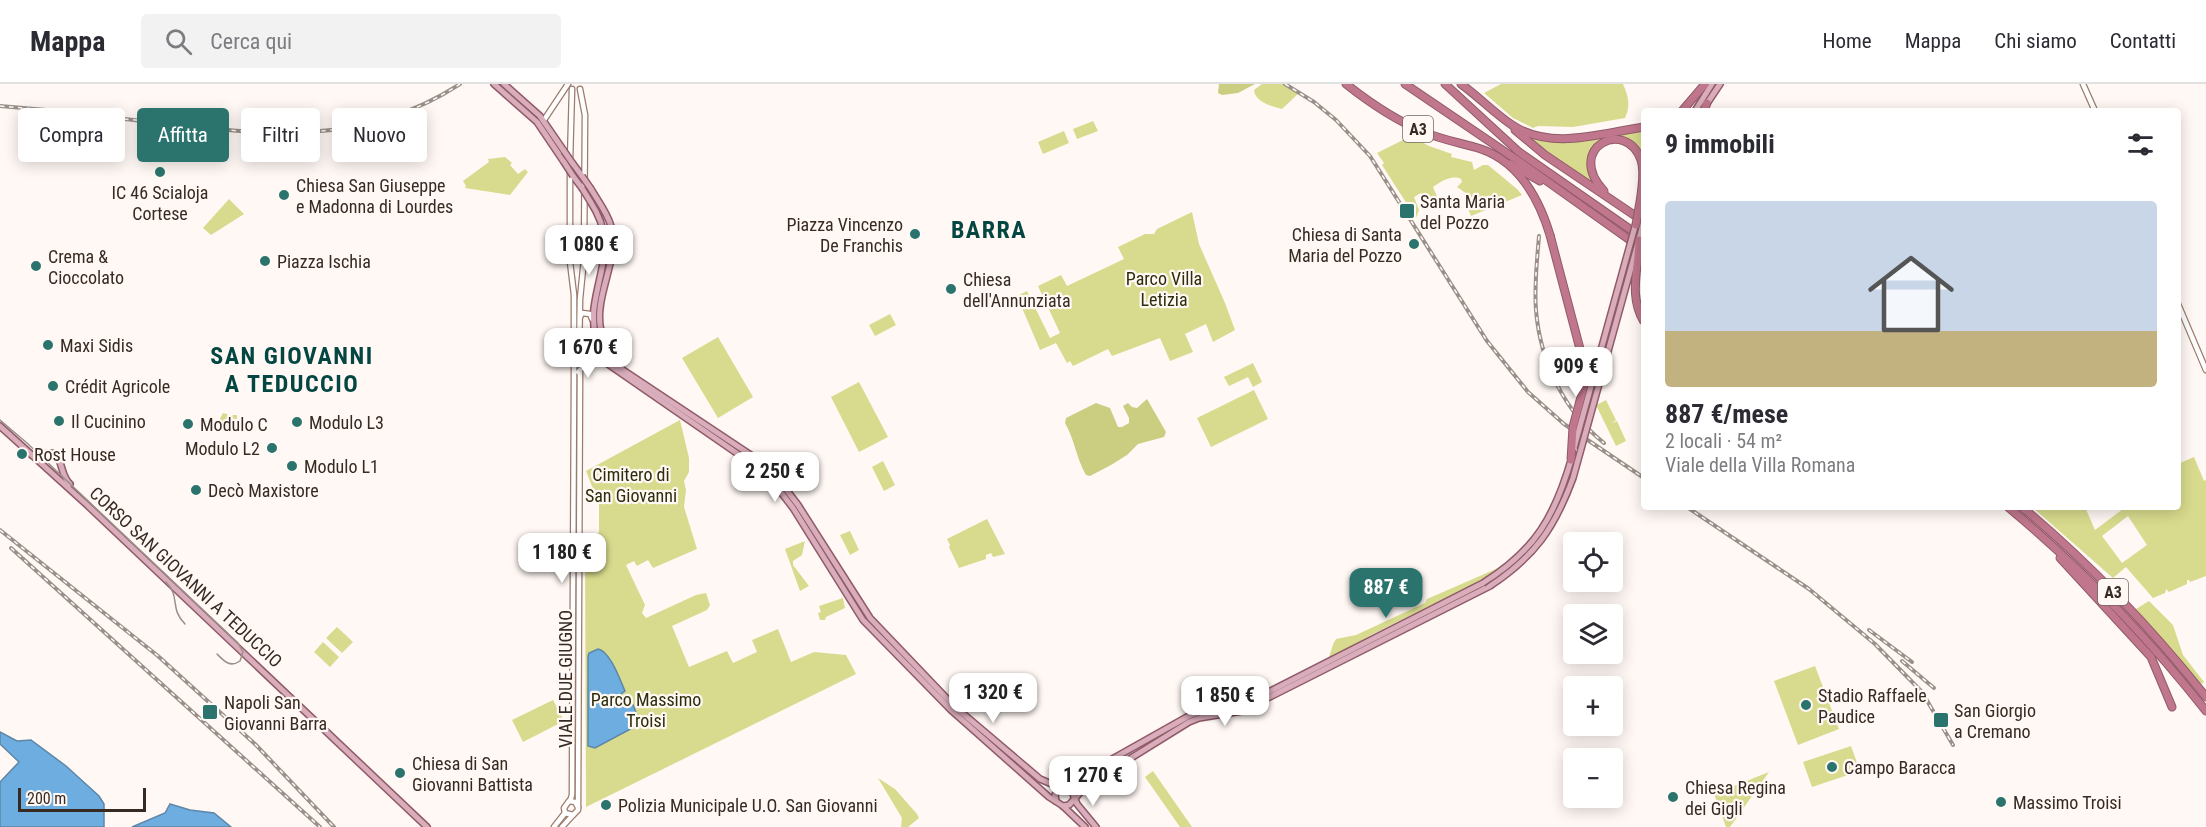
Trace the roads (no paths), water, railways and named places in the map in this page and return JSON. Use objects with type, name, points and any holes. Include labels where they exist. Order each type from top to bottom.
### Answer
[{"type":"highway","points":[[1340,84],[1365,98]]},
{"type":"highway","name":"A3","points":[[1346,84],[1397,119],[1424,132],[1489,153],[1580,204]]},
{"type":"highway","name":"A3","points":[[1405,84],[1580,204],[1639,241]]},
{"type":"highway","points":[[1445,84],[1519,152],[1639,241],[1635,288],[1641,315]]},
{"type":"highway","points":[[1461,84],[1523,131],[1545,138],[1570,138],[1641,127]]},
{"type":"highway","points":[[1685,108],[1705,84]]},
{"type":"highway","points":[[1489,106],[1536,148],[1641,219]]},
{"type":"highway","points":[[1614,202],[1597,183],[1590,169],[1590,160],[1598,145],[1615,139],[1624,140],[1631,145],[1641,160]]},
{"type":"highway","name":"A3","points":[[1489,153],[1523,179],[1540,205],[1550,235],[1585,368],[1585,381],[1574,427],[1571,460]]},
{"type":"highway","points":[[1636,225],[1641,203]]},
{"type":"highway","name":"A3","points":[[2011,510],[2116,607],[2206,711]]},
{"type":"highway","name":"A3","points":[[2025,510],[2103,582],[2148,629],[2206,697]]},
{"type":"highway","points":[[2032,528],[2151,657],[2172,706]]},
{"type":"main road","points":[[494,84],[544,120],[591,189],[607,217],[613,248],[600,314],[600,328],[611,355],[623,370],[769,467],[798,505],[870,618],[918,673]]},
{"type":"main road","points":[[504,84],[519,101]]},
{"type":"main road","points":[[1697,108],[1712,84]]},
{"type":"main road","points":[[1704,108],[1720,84]]},
{"type":"main road","points":[[525,106],[602,220],[606,244],[594,309],[598,357],[767,474],[793,508],[863,620],[948,703],[1049,797],[1063,806],[1085,827]]},
{"type":"main road","points":[[1063,806],[1070,805],[1074,797],[1086,786],[1131,759],[1197,713],[1241,706],[1483,583],[1501,572],[1527,549],[1546,525],[1558,500],[1636,225]]},
{"type":"main road","points":[[1056,801],[1057,791],[1062,787],[1127,752],[1199,718],[1242,711],[1490,586],[1528,556],[1545,538],[1563,505],[1573,478],[1639,241]]},
{"type":"main road","points":[[597,352],[602,346],[608,347]]},
{"type":"main road","points":[[602,360],[611,355]]},
{"type":"main road","name":"CORSO SAN GIOVANNI A TEDUCCIO","points":[[0,426],[87,504],[427,827]]},
{"type":"main road","points":[[32,455],[37,456],[49,452],[56,454],[61,461],[64,479],[87,504]]},
{"type":"main road","points":[[863,620],[870,618]]},
{"type":"main road","points":[[948,703],[1040,779],[1071,789],[1082,812],[1095,827]]},
{"type":"main road","points":[[1127,752],[1131,759]]},
{"type":"street","points":[[569,86],[570,262],[574,295],[573,371],[577,372],[582,368],[579,346],[584,259],[585,125],[580,89],[584,84]]},
{"type":"street","points":[[2083,84],[2094,108]]},
{"type":"street","points":[[569,86],[580,89]]},
{"type":"street","points":[[544,120],[569,86]]},
{"type":"street","points":[[2181,311],[2206,370]]},
{"type":"street","points":[[579,346],[583,354],[589,354],[594,325],[588,313],[584,312],[580,316]]},
{"type":"street","points":[[574,364],[580,364]]},
{"type":"street","name":"VIALE DUE GIUGNO","points":[[570,801],[572,782],[573,371]]},
{"type":"street","name":"VIALE DUE GIUGNO","points":[[578,807],[580,371]]},
{"type":"street","points":[[554,827],[566,813],[565,805],[570,801],[575,802],[578,807],[577,811],[562,827]]},
{"type":"street","points":[[566,813],[573,815]]},
{"type":"water","points":[[598,649],[610,660],[625,691],[621,694],[627,707],[633,705],[639,720],[638,725],[595,748],[588,746],[588,656],[589,653]]},
{"type":"water","points":[[0,732],[17,741],[31,740],[66,766],[99,796],[104,804],[104,827],[0,827],[0,782],[19,762],[0,744]]},
{"type":"water","points":[[170,804],[190,810],[214,813],[231,827],[132,827],[165,813]]},
{"type":"tram line","points":[[0,420],[238,643],[243,652],[240,661],[233,664],[217,654]]},
{"type":"tram line","points":[[166,582],[173,593],[177,613],[185,624]]},
{"type":"railway","points":[[125,119],[249,132],[334,130],[376,121],[418,107],[460,84]]},
{"type":"railway","points":[[1285,84],[1314,102],[1336,120],[1370,156],[1487,341],[1528,392],[1564,424],[1641,476]]},
{"type":"railway","points":[[0,106],[23,108]]},
{"type":"railway","points":[[1539,236],[1535,301],[1543,348],[1556,384],[1566,400],[1577,416],[1604,443]]},
{"type":"railway","points":[[1691,510],[1809,589],[1875,644],[1922,692],[1953,745]]},
{"type":"railway","points":[[0,530],[158,656],[255,744],[334,827]]},
{"type":"railway","points":[[11,548],[320,827]]},
{"type":"railway","points":[[1869,630],[1912,662]]},
{"type":"railway","points":[[1902,661],[1934,688]]},
{"type":"place","name":"IC 46 Scialoja Cortese","points":[[160,172]]},
{"type":"place","name":"Chiesa San Giuseppe e Madonna di Lourdes","points":[[284,195]]},
{"type":"place","name":"Santa Maria del Pozzo","points":[[1407,211]]},
{"type":"place","name":"Piazza Vincenzo De Franchis","points":[[915,234]]},
{"type":"place","name":"Chiesa di Santa Maria del Pozzo","points":[[1414,244]]},
{"type":"place","name":"Piazza Ischia","points":[[265,261]]},
{"type":"place","name":"Crema & Cioccolato","points":[[36,266]]},
{"type":"place","name":"Chiesa dell'Annunziata","points":[[951,289]]},
{"type":"place","name":"Maxi Sidis","points":[[48,345]]},
{"type":"place","name":"Crédit Agricole","points":[[53,386]]},
{"type":"place","name":"Il Cucinino","points":[[59,421]]},
{"type":"place","name":"Modulo L3","points":[[297,422]]},
{"type":"place","name":"Modulo C","points":[[188,424]]},
{"type":"place","name":"Modulo L2","points":[[272,448]]},
{"type":"place","name":"Rost House","points":[[22,454]]},
{"type":"place","name":"Modulo L1","points":[[292,466]]},
{"type":"place","name":"Decò Maxistore","points":[[196,490]]},
{"type":"place","name":"Stadio Raffaele Paudice","points":[[1806,705]]},
{"type":"place","name":"Napoli San Giovanni Barra","points":[[210,712]]},
{"type":"place","name":"San Giorgio a Cremano","points":[[1941,720]]},
{"type":"place","name":"Campo Baracca","points":[[1832,767]]},
{"type":"place","name":"Chiesa di San Giovanni Battista","points":[[400,773]]},
{"type":"place","name":"Chiesa Regina dei Gigli","points":[[1673,797]]},
{"type":"place","name":"Massimo Troisi","points":[[2001,802]]},
{"type":"place","name":"Polizia Municipale U.O. San Giovanni","points":[[606,805]]},
{"type":"district","name":"BARRA","points":[[989,230]]},
{"type":"district","name":"SAN GIOVANNI A TEDUCCIO","points":[[292,370]]},
{"type":"park label","name":"Parco Villa Letizia","points":[[1164,288]]},
{"type":"park label","name":"Cimitero di San Giovanni","points":[[631,484]]},
{"type":"park label","name":"Parco Massimo Troisi","points":[[646,709]]}]
